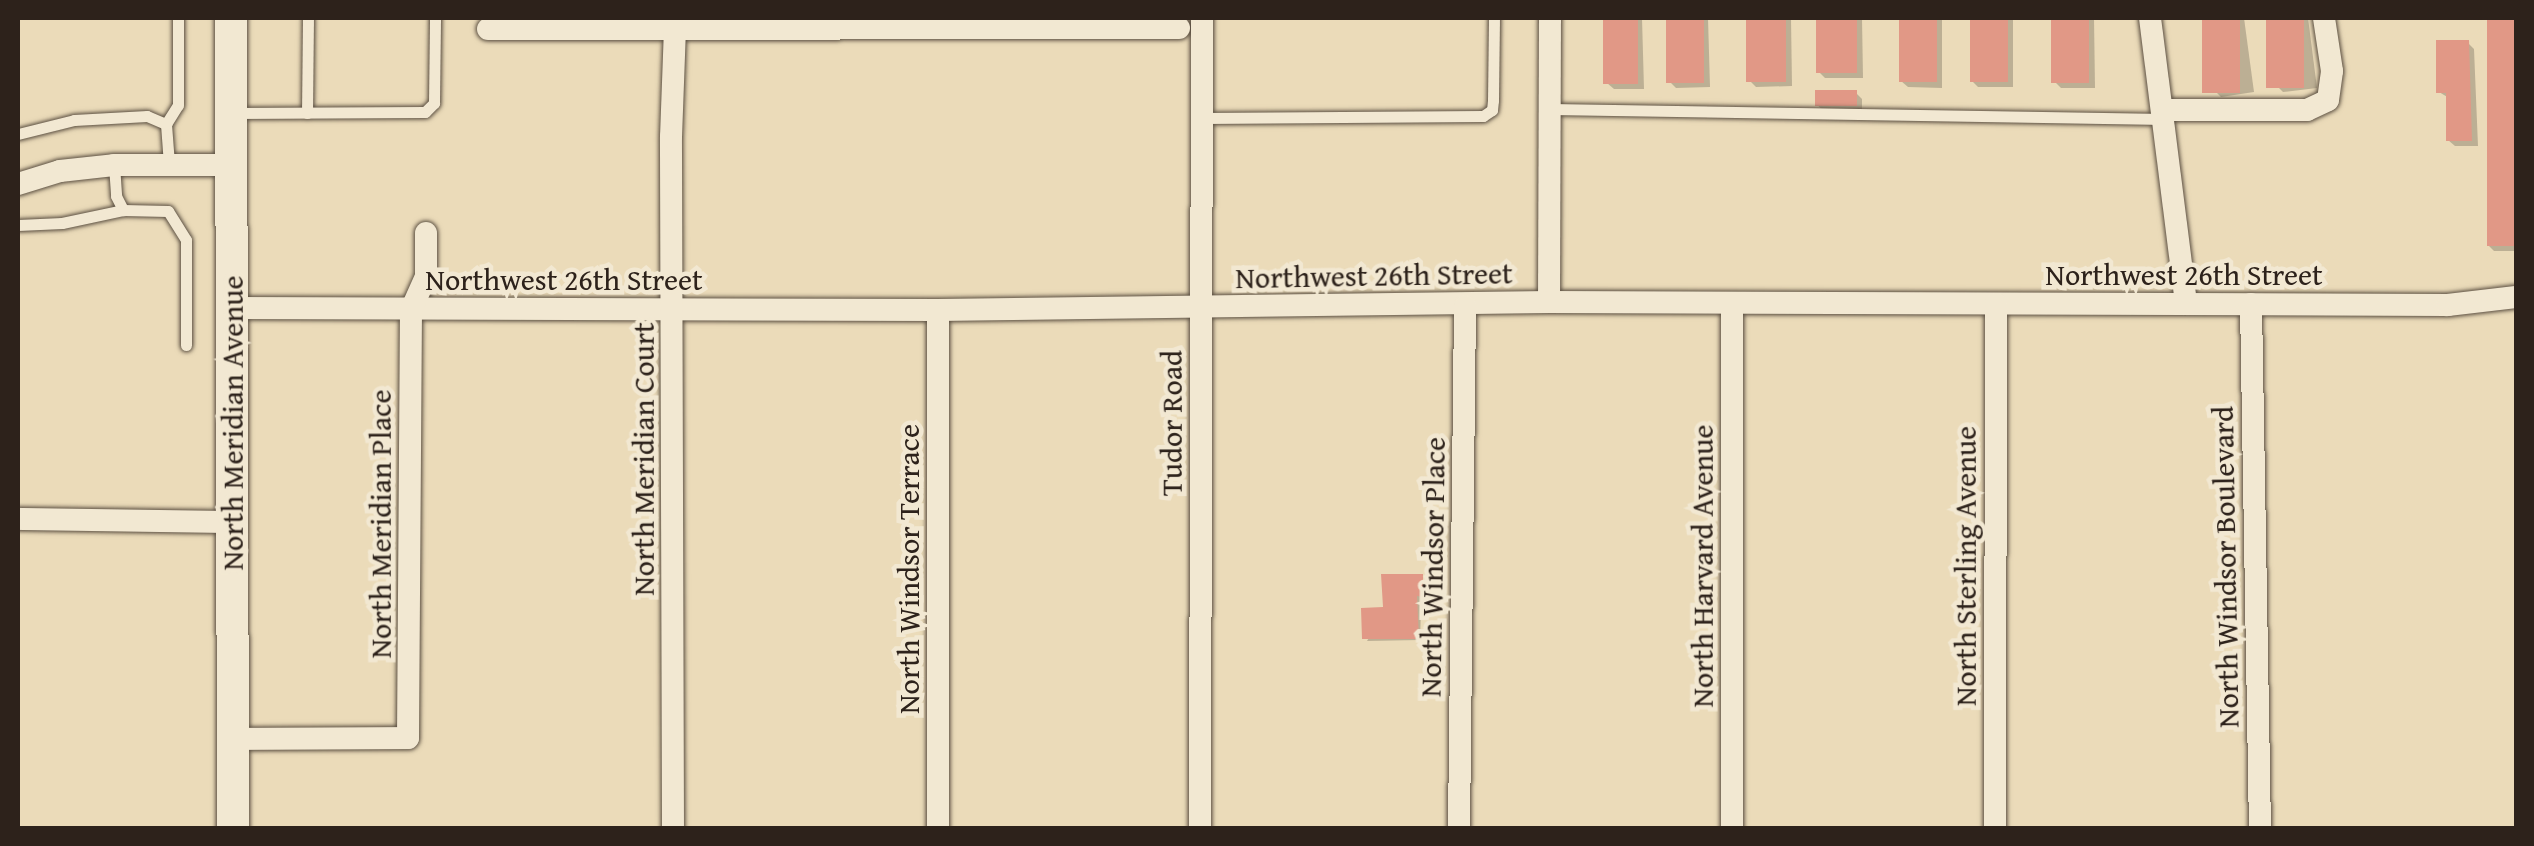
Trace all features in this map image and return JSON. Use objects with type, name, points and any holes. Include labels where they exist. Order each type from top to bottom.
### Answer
[{"type":"main road","name":"North Meridian Avenue","points":[[231,18],[234,828]]},
{"type":"street","name":"Tudor Road","points":[[1200,828],[1202,18]]},
{"type":"street","points":[[1549,302],[1550,18]]},
{"type":"street","points":[[2150,18],[2186,304]]},
{"type":"street","points":[[2164,114],[2307,110],[2328,100],[2332,71],[2324,18]]},
{"type":"street","points":[[488,29],[1179,28]]},
{"type":"street","name":"North Meridian Court","points":[[674,828],[671,137],[675,30]]},
{"type":"street","points":[[18,184],[60,171],[114,164],[231,164]]},
{"type":"street","name":"North Meridian Place","points":[[234,738],[408,738],[412,310],[426,277],[426,233]]},
{"type":"street","name":"Northwest 26th Street","points":[[232,308],[938,310],[1549,302],[2448,305],[2516,297]]},
{"type":"street","name":"North Harvard Avenue","points":[[1732,304],[1732,828]]},
{"type":"street","name":"North Sterling Avenue","points":[[1994,828],[1996,304]]},
{"type":"street","name":"North Windsor Boulevard","points":[[2251,304],[2260,828]]},
{"type":"street","name":"North Windsor Place","points":[[1460,828],[1465,306]]},
{"type":"street","name":"North Windsor Terrace","points":[[938,310],[938,828]]},
{"type":"street","points":[[18,519],[232,522]]},
{"type":"lane","points":[[169,164],[166,124],[178,105],[178,18]]},
{"type":"lane","points":[[307,113],[308,18]]},
{"type":"lane","points":[[231,114],[425,112],[431,108],[435,18]]},
{"type":"lane","points":[[1202,128],[1483,116],[1492,110],[1494,18]]},
{"type":"lane","points":[[1550,109],[2164,114]]},
{"type":"lane","points":[[18,134],[74,120],[147,116],[166,124]]},
{"type":"lane","points":[[114,164],[116,196],[123,210]]},
{"type":"lane","points":[[18,225],[62,223],[123,210],[168,211],[186,240],[186,346]]},
{"type":"building","points":[[1603,18],[1638,18],[1638,84],[1603,84]]},
{"type":"building","points":[[1666,18],[1704,18],[1704,83],[1666,83]]},
{"type":"building","points":[[1746,18],[1786,18],[1786,82],[1746,82]]},
{"type":"building","points":[[1816,18],[1857,18],[1857,73],[1816,73]]},
{"type":"building","points":[[1899,18],[1937,18],[1937,82],[1899,82]]},
{"type":"building","points":[[1970,18],[2008,18],[2008,82],[1970,82]]},
{"type":"building","points":[[2051,18],[2089,18],[2089,83],[2051,83]]},
{"type":"building","points":[[2202,18],[2240,18],[2240,93],[2202,93]]},
{"type":"building","points":[[2266,18],[2304,18],[2304,88],[2266,88]]},
{"type":"building","points":[[2487,18],[2516,18],[2516,246],[2487,246]]},
{"type":"building","points":[[2436,40],[2469,40],[2472,141],[2446,141],[2446,93],[2436,93]]},
{"type":"building","points":[[1815,90],[1857,90],[1857,106],[1815,106]]},
{"type":"building","points":[[1381,574],[1423,574],[1423,597],[1417,596],[1419,639],[1362,639],[1361,608],[1383,607]]}]
